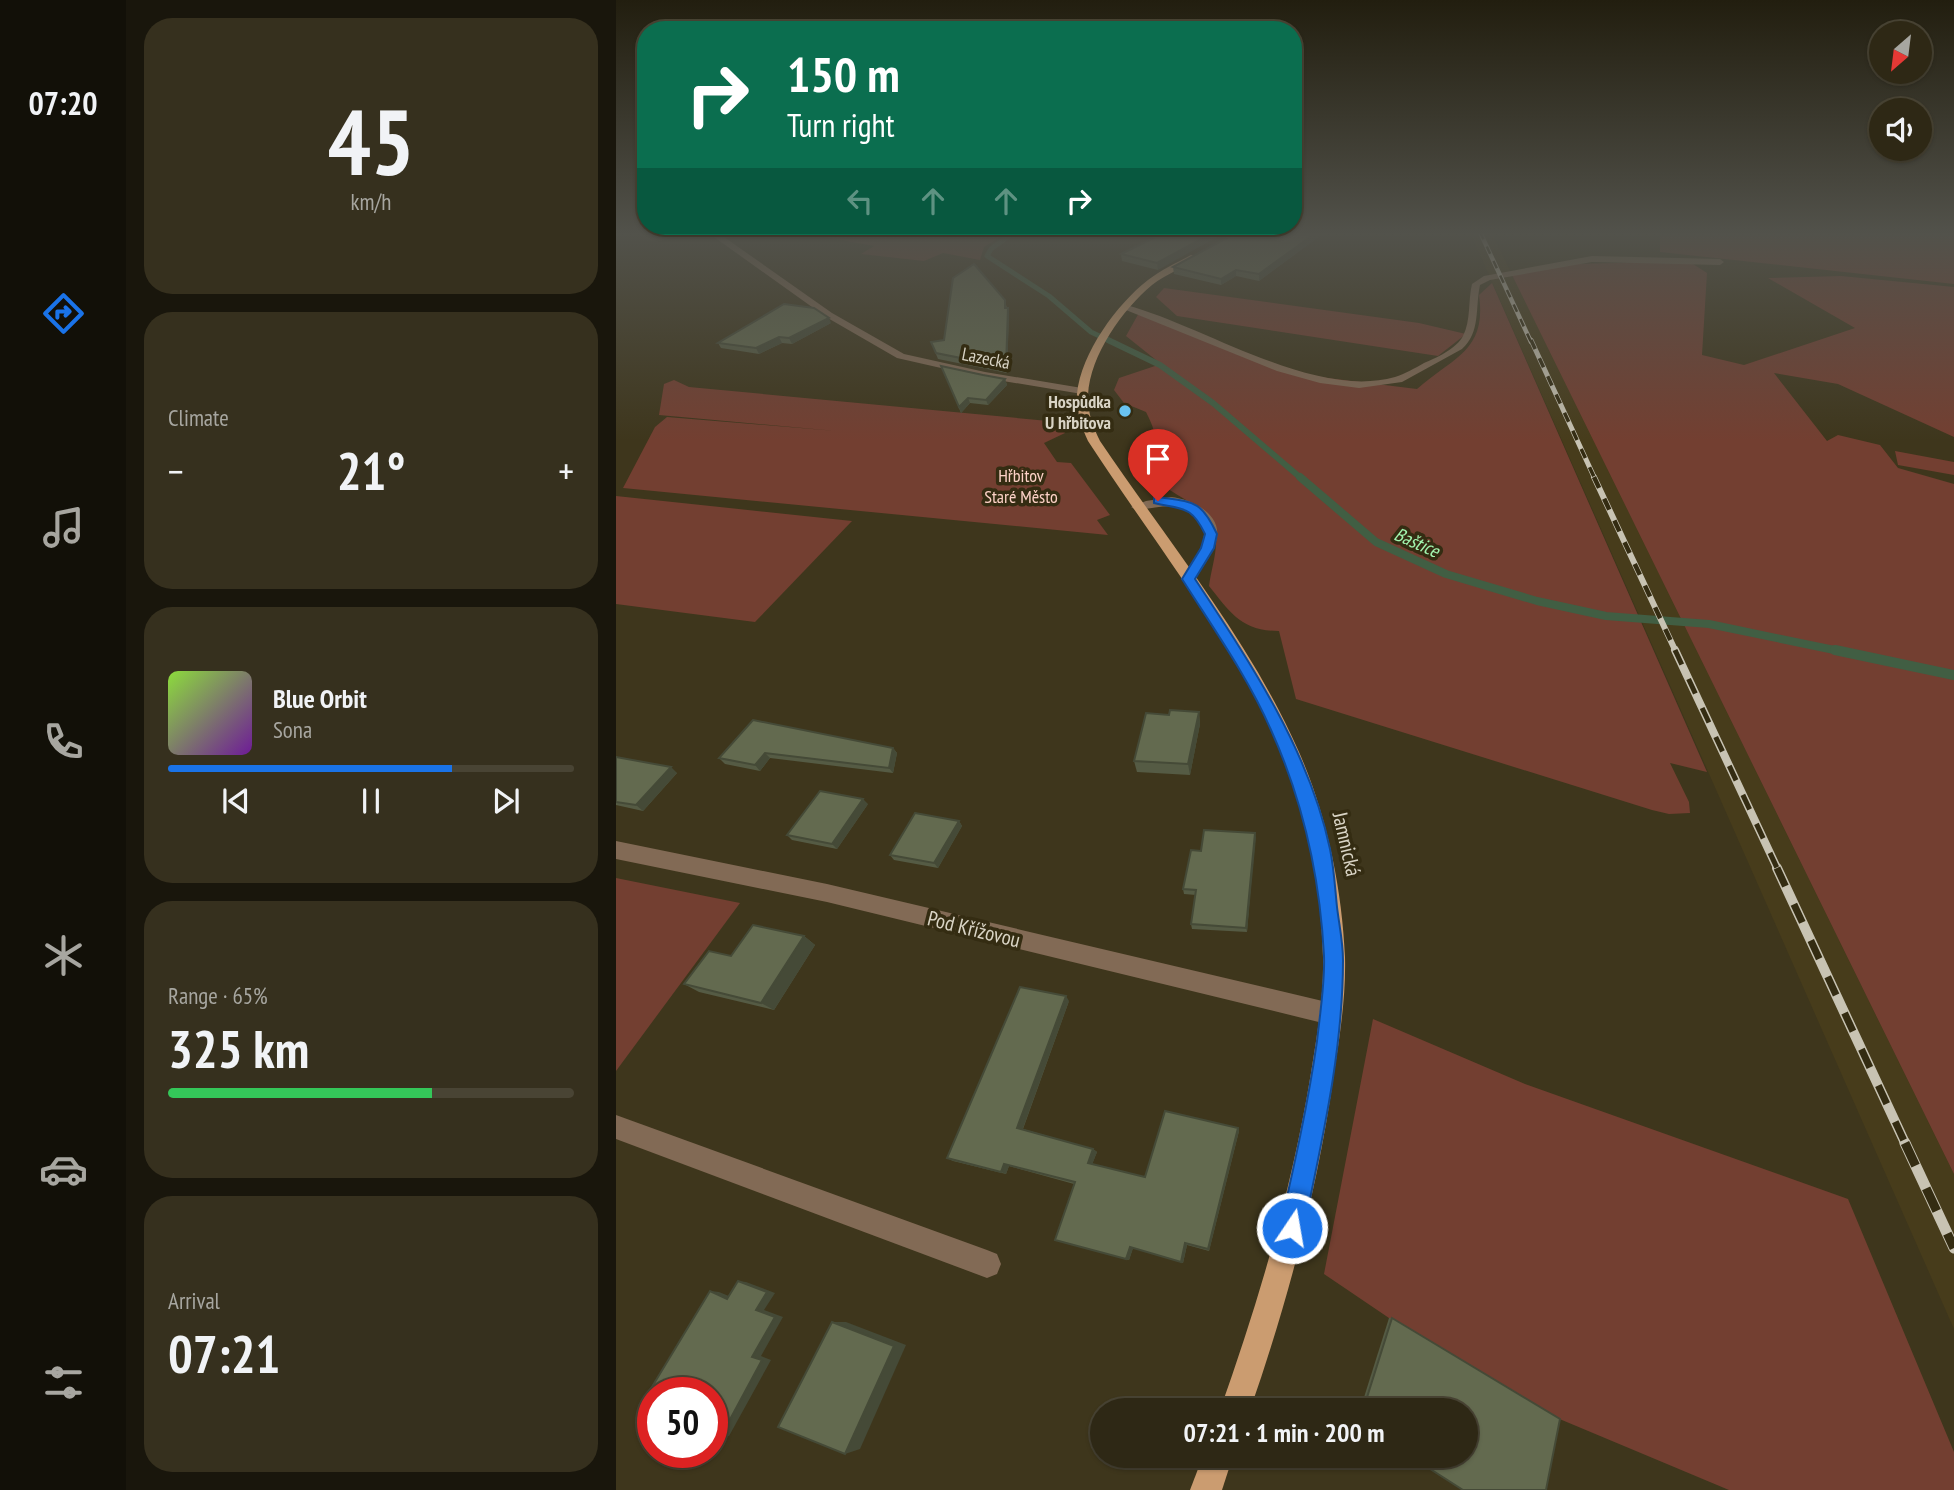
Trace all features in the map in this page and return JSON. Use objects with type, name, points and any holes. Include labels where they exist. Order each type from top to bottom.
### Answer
[{"type":"main road","name":"Jamnická","points":[[1132,302],[1091,363],[1082,391],[1088,429],[1228,640],[1279,728],[1302,787],[1321,848],[1334,957],[1331,1014],[1319,1104],[1287,1253],[1239,1398]]},
{"type":"main road","points":[[1206,1490],[1214,1468]]},
{"type":"street","name":"Lazecká","points":[[811,302],[901,356],[1082,391]]},
{"type":"street","points":[[1126,308],[1152,314],[1295,374],[1338,385],[1379,385],[1421,372],[1465,341],[1473,324],[1470,302]]},
{"type":"street","points":[[1138,507],[1158,501],[1175,501],[1201,513],[1211,534],[1208,548],[1188,579]]},
{"type":"street","name":"Pod Křížovou","points":[[616,850],[827,893],[1331,1014]]},
{"type":"street","points":[[616,1127],[987,1264]]},
{"type":"shaded area","points":[[1501,302],[1525,302],[1954,1174],[1954,1329]]},
{"type":"green space","points":[[1161,302],[1263,302],[1419,323],[1466,334],[1438,356],[1177,316]]},
{"type":"green space","points":[[1479,302],[1500,302],[1707,772],[1670,763],[1689,802],[1690,813],[1669,814],[1652,810],[1296,699],[1279,631],[1246,624],[1230,612],[1209,586],[1216,543],[1213,525],[1196,507],[1149,474],[1142,463],[1153,444],[1154,433],[1150,420],[1146,412],[1124,403],[1114,390],[1119,378],[1161,364],[1126,336],[1140,311],[1295,374],[1417,389],[1464,351],[1478,329]]},
{"type":"green space","points":[[1525,302],[1705,302],[1702,355],[1744,365],[1855,328],[1809,302],[1954,302],[1954,437],[1838,384],[1774,373],[1827,441],[1838,435],[1880,445],[1898,468],[1954,484],[1954,1174]]},
{"type":"green space","name":"Hřbitov Staré Město","points":[[674,380],[689,387],[1059,422],[1065,433],[1044,443],[1057,462],[1071,463],[1110,515],[1097,520],[1108,535],[623,488],[655,427],[667,417],[836,431],[659,415],[664,384]]},
{"type":"green space","points":[[1895,451],[1954,462],[1954,475],[1898,465]]},
{"type":"green space","points":[[616,496],[852,521],[755,622],[616,604]]},
{"type":"green space","points":[[616,878],[740,903],[616,1071]]},
{"type":"green space","points":[[1373,1019],[1525,1084],[1848,1199],[1954,1452],[1954,1490],[1729,1490],[1550,1415],[1389,1318],[1324,1274]]},
{"type":"building","points":[[950,302],[1005,302],[1005,308],[1008,308],[1006,367],[936,353],[931,342],[944,340]]},
{"type":"building","points":[[784,304],[814,308],[829,318],[789,338],[779,337],[756,348],[718,343]]},
{"type":"building","points":[[941,366],[1005,379],[986,400],[968,398],[959,407]]},
{"type":"building","points":[[1170,710],[1199,712],[1188,764],[1134,761],[1146,713],[1169,715]]},
{"type":"building","points":[[753,720],[893,748],[889,768],[765,753],[755,765],[719,758]]},
{"type":"building","points":[[616,757],[671,767],[636,805],[616,802]]},
{"type":"building","points":[[820,791],[863,799],[832,844],[787,835]]},
{"type":"building","points":[[915,813],[959,821],[934,863],[890,855]]},
{"type":"building","points":[[1204,830],[1255,833],[1246,928],[1191,924],[1196,890],[1183,889],[1191,850],[1201,851]]},
{"type":"building","points":[[753,925],[804,936],[761,1003],[684,984],[709,951],[731,956]]},
{"type":"building","points":[[1020,987],[1066,996],[1017,1128],[1093,1149],[1088,1163],[1145,1177],[1165,1111],[1238,1128],[1208,1249],[1185,1243],[1181,1262],[1130,1247],[1126,1259],[1055,1240],[1075,1182],[1004,1164],[1001,1172],[947,1158]]},
{"type":"building","points":[[738,1281],[767,1292],[756,1310],[775,1317],[752,1357],[762,1360],[728,1423],[728,1377],[658,1377],[710,1291],[727,1299]]},
{"type":"building","points":[[1392,1318],[1560,1419],[1546,1490],[1463,1490],[1429,1468],[1478,1468],[1478,1398],[1367,1398]]},
{"type":"building","points":[[832,1322],[894,1346],[845,1454],[778,1427]]},
{"type":"waterway","name":"Baštice","points":[[1055,302],[1091,332],[1112,342]]},
{"type":"waterway","name":"Baštice","points":[[1108,340],[1160,365],[1213,403],[1302,479]]},
{"type":"waterway","name":"Baštice","points":[[1300,477],[1376,542],[1446,574],[1537,601],[1606,616],[1709,624],[1844,652]]},
{"type":"waterway","name":"Baštice","points":[[1835,650],[1954,675]]},
{"type":"railway","points":[[1512,302],[1531,342]]},
{"type":"railway","points":[[1531,340],[1595,479]]},
{"type":"railway","points":[[1594,477],[1676,652]]},
{"type":"railway","points":[[1675,650],[1778,870]]},
{"type":"railway","points":[[1777,868],[1906,1145]]},
{"type":"railway","points":[[1905,1143],[1954,1248]]},
{"type":"place","name":"Hospůdka U hřbitova","points":[[1125,411]]},
{"type":"route","points":[[1158,501],[1175,501],[1201,513],[1211,534],[1208,548],[1188,579],[1228,640],[1279,728],[1302,787],[1321,848],[1334,957],[1331,1014],[1319,1104],[1292,1228]]}]
